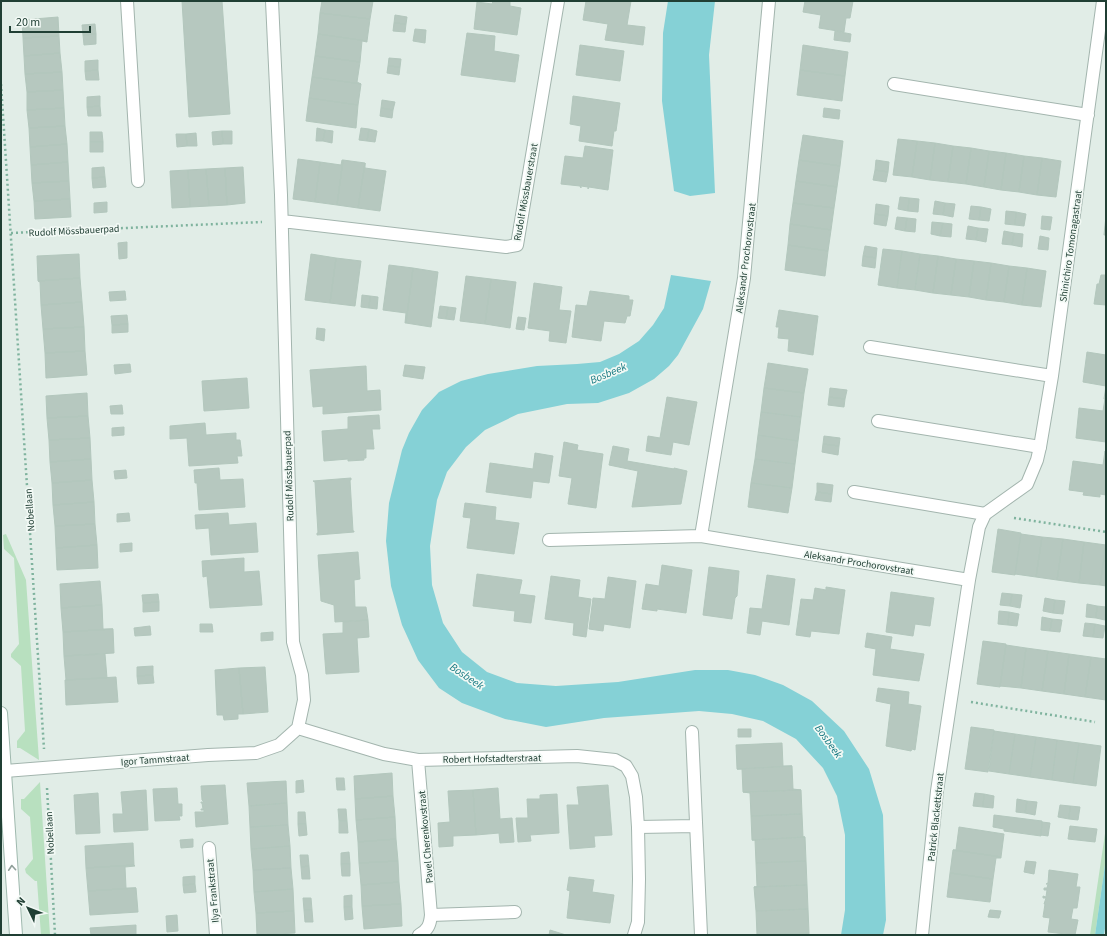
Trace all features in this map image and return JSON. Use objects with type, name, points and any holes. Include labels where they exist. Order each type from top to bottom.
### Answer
[{"type":"street","points":[[127,1],[138,181]]},
{"type":"street","name":"Rudolf Mössbauerpad","points":[[272,1],[282,221],[293,642],[302,675],[304,700],[298,728]]},
{"type":"street","name":"Rudolf Mössbauerstraat","points":[[282,221],[506,246],[517,245],[558,1]]},
{"type":"street","name":"Aleksandr Prochorovstraat","points":[[701,536],[744,278],[769,1]]},
{"type":"street","name":"Shinichiro Tomonagastraat","points":[[985,514],[1027,484],[1037,460],[1040,447],[1052,376],[1103,1]]},
{"type":"street","points":[[894,84],[1088,115]]},
{"type":"street","points":[[870,347],[1052,376]]},
{"type":"street","points":[[878,421],[1040,447]]},
{"type":"street","points":[[854,492],[985,514],[979,527],[969,580]]},
{"type":"street","name":"Aleksandr Prochorovstraat","points":[[549,540],[701,536],[969,580]]},
{"type":"street","name":"Patrick Blackettstraat","points":[[922,935],[937,791],[969,580]]},
{"type":"street","points":[[1,713],[16,935]]},
{"type":"street","name":"Robert Hofstadterstraat","points":[[298,728],[384,754],[418,760],[577,756],[615,760],[626,766],[632,776],[636,797],[638,827],[638,922],[634,935]]},
{"type":"street","name":"Igor Tammstraat","points":[[5,771],[208,755],[256,753],[279,745],[298,728]]},
{"type":"street","points":[[692,732],[701,935]]},
{"type":"street","name":"Pavel Cherenkovstraat","points":[[418,760],[431,915],[430,924],[426,930],[419,935]]},
{"type":"street","points":[[638,827],[696,826]]},
{"type":"street","name":"Ilya Frankstraat","points":[[209,848],[216,935]]},
{"type":"street","points":[[431,915],[515,912]]},
{"type":"path","name":"Nobellaan","points":[[1,84],[56,935]]},
{"type":"path","name":"Rudolf Mössbauerpad","points":[[11,233],[282,221]]},
{"type":"path","points":[[985,514],[1106,532]]},
{"type":"path","points":[[950,699],[1095,722]]},
{"type":"green space","points":[[6,534],[26,580],[39,760],[20,748],[17,748],[17,741],[25,731],[21,666],[11,657],[11,654],[19,644],[14,558],[4,549],[3,535]]},
{"type":"green space","points":[[40,782],[50,935],[41,935],[37,881],[26,873],[25,869],[33,859],[30,817],[21,809],[21,799],[24,799]]},
{"type":"green space","points":[[1106,827],[1106,858],[1095,935],[1090,935]]},
{"type":"water","points":[[668,1],[715,1],[709,55],[715,193],[690,196],[674,191],[662,101],[663,33]]},
{"type":"water","name":"Bosbeek","points":[[671,275],[711,281],[703,309],[678,355],[669,366],[654,379],[629,393],[598,403],[567,404],[518,414],[485,430],[466,447],[447,472],[437,500],[430,546],[432,585],[443,623],[462,652],[487,672],[517,683],[556,686],[618,682],[695,670],[728,670],[755,675],[783,685],[812,701],[844,731],[869,769],[883,815],[886,920],[883,935],[841,935],[845,910],[845,835],[837,796],[823,768],[796,739],[763,721],[732,714],[699,711],[604,718],[546,727],[505,719],[462,703],[439,688],[418,660],[402,625],[391,586],[386,541],[389,503],[402,450],[409,433],[422,410],[439,392],[461,381],[488,374],[537,366],[600,362],[619,354],[639,341],[653,325],[664,308]]},
{"type":"water","points":[[1106,858],[1106,922],[1104,935],[1095,935]]},
{"type":"pier","points":[[669,274],[692,275],[713,280]]},
{"type":"building","points":[[182,1],[222,1],[230,114],[189,117]]},
{"type":"building","points":[[322,1],[373,1],[370,19],[320,13]]},
{"type":"building","points":[[493,1],[510,1],[510,6],[521,8],[517,35],[474,29],[477,2],[492,4]]},
{"type":"building","points":[[586,1],[631,1],[627,25],[645,27],[643,45],[605,40],[608,24],[583,20]]},
{"type":"building","points":[[805,1],[853,1],[850,18],[846,18],[844,32],[819,28],[821,15],[803,12]]},
{"type":"building","points":[[320,13],[370,19],[367,41],[318,34]]},
{"type":"building","points":[[395,15],[407,17],[406,24],[394,23]]},
{"type":"building","points":[[58,17],[59,36],[23,38],[22,20]]},
{"type":"building","points":[[394,23],[406,24],[405,32],[393,31]]},
{"type":"building","points":[[95,24],[96,34],[83,35],[82,25]]},
{"type":"building","points":[[415,29],[426,30],[425,43],[413,41]]},
{"type":"building","points":[[835,31],[851,34],[850,42],[834,40]]},
{"type":"building","points":[[467,33],[495,36],[494,51],[519,55],[515,82],[461,75]]},
{"type":"building","points":[[96,34],[96,44],[84,45],[83,35]]},
{"type":"building","points":[[318,34],[367,41],[362,41],[360,62],[315,56]]},
{"type":"building","points":[[59,36],[60,53],[24,56],[23,38]]},
{"type":"building","points":[[580,45],[624,51],[620,81],[576,75]]},
{"type":"building","points":[[803,45],[848,52],[845,76],[800,70]]},
{"type":"building","points":[[60,53],[62,72],[25,74],[24,56]]},
{"type":"building","points":[[315,56],[360,62],[357,82],[361,84],[312,77]]},
{"type":"building","points":[[389,58],[401,59],[400,67],[388,66]]},
{"type":"building","points":[[98,60],[98,70],[85,71],[85,61]]},
{"type":"building","points":[[388,66],[400,67],[399,75],[387,73]]},
{"type":"building","points":[[98,70],[99,80],[86,80],[85,71]]},
{"type":"building","points":[[800,70],[845,76],[842,101],[797,95]]},
{"type":"building","points":[[62,72],[63,90],[27,92],[25,74]]},
{"type":"building","points":[[312,77],[361,84],[358,105],[309,98]]},
{"type":"building","points":[[63,90],[64,108],[27,110],[27,92]]},
{"type":"building","points":[[100,96],[100,106],[87,107],[87,97]]},
{"type":"building","points":[[573,96],[620,103],[612,146],[579,141],[581,126],[570,124]]},
{"type":"building","points":[[309,98],[358,105],[356,128],[306,121]]},
{"type":"building","points":[[382,100],[395,102],[393,110],[381,108]]},
{"type":"building","points":[[100,106],[101,116],[88,116],[87,107]]},
{"type":"building","points":[[64,108],[65,126],[29,128],[27,110]]},
{"type":"building","points":[[381,108],[393,110],[392,118],[380,116]]},
{"type":"building","points":[[824,108],[840,110],[839,119],[823,117]]},
{"type":"building","points":[[65,126],[67,144],[30,147],[29,128]]},
{"type":"building","points":[[317,128],[325,130],[323,141],[316,141]]},
{"type":"building","points":[[361,128],[369,129],[367,141],[359,140]]},
{"type":"building","points":[[369,129],[377,131],[375,142],[367,141]]},
{"type":"building","points":[[325,130],[333,131],[332,143],[323,141]]},
{"type":"building","points":[[222,131],[232,131],[232,144],[223,144]]},
{"type":"building","points":[[222,131],[223,144],[213,145],[212,132]]},
{"type":"building","points":[[90,132],[102,132],[103,142],[90,142]]},
{"type":"building","points":[[196,133],[197,146],[187,146],[186,134]]},
{"type":"building","points":[[176,134],[186,134],[187,146],[177,147]]},
{"type":"building","points":[[803,135],[843,141],[840,166],[799,160]]},
{"type":"building","points":[[898,139],[917,141],[912,177],[893,175]]},
{"type":"building","points":[[917,141],[935,143],[930,180],[912,177]]},
{"type":"building","points":[[90,142],[103,142],[103,152],[90,152]]},
{"type":"building","points":[[935,143],[953,146],[948,182],[930,180]]},
{"type":"building","points":[[67,144],[68,162],[31,165],[30,147]]},
{"type":"building","points":[[585,146],[613,150],[608,190],[589,187],[588,189],[588,187],[581,186],[581,188],[580,186],[561,184],[565,156],[583,158]]},
{"type":"building","points":[[953,146],[971,148],[966,184],[948,182]]},
{"type":"building","points":[[971,148],[989,151],[984,187],[966,184]]},
{"type":"building","points":[[989,151],[1006,153],[1001,190],[984,187]]},
{"type":"building","points":[[1006,153],[1024,156],[1019,192],[1001,190]]},
{"type":"building","points":[[1024,156],[1042,158],[1037,195],[1019,192]]},
{"type":"building","points":[[1042,158],[1061,161],[1056,197],[1037,195]]},
{"type":"building","points":[[298,159],[320,162],[315,202],[293,199]]},
{"type":"building","points":[[342,160],[337,205],[315,202],[320,162],[341,165]]},
{"type":"building","points":[[343,160],[365,163],[358,208],[337,205]]},
{"type":"building","points":[[799,160],[840,166],[837,187],[796,181]]},
{"type":"building","points":[[876,160],[889,162],[888,172],[875,170]]},
{"type":"building","points":[[68,162],[69,181],[32,183],[31,165]]},
{"type":"building","points":[[365,163],[365,168],[386,171],[380,211],[358,208]]},
{"type":"building","points":[[104,167],[105,177],[92,178],[92,168]]},
{"type":"building","points":[[243,167],[245,203],[227,205],[225,168]]},
{"type":"building","points":[[225,168],[227,205],[209,206],[206,169]]},
{"type":"building","points":[[206,169],[209,206],[190,207],[188,170]]},
{"type":"building","points":[[188,170],[190,207],[172,208],[170,171]]},
{"type":"building","points":[[875,170],[888,172],[886,182],[873,180]]},
{"type":"building","points":[[105,177],[106,187],[93,188],[92,178]]},
{"type":"building","points":[[69,181],[70,199],[34,201],[32,183]]},
{"type":"building","points":[[796,181],[837,187],[834,208],[793,203]]},
{"type":"building","points":[[900,197],[909,198],[908,211],[898,209]]},
{"type":"building","points":[[909,198],[919,199],[918,212],[908,211]]},
{"type":"building","points":[[70,199],[71,217],[35,219],[34,201]]},
{"type":"building","points":[[935,201],[945,203],[943,215],[933,214]]},
{"type":"building","points":[[107,202],[107,212],[94,213],[94,203]]},
{"type":"building","points":[[793,203],[834,208],[831,230],[790,224]]},
{"type":"building","points":[[945,203],[955,204],[953,217],[943,215]]},
{"type":"building","points":[[876,204],[889,206],[888,216],[875,214]]},
{"type":"building","points":[[971,206],[981,207],[979,220],[969,219]]},
{"type":"building","points":[[981,207],[991,209],[989,221],[979,220]]},
{"type":"building","points":[[1006,211],[1016,212],[1015,225],[1005,224]]},
{"type":"building","points":[[1016,212],[1026,214],[1024,226],[1015,225]]},
{"type":"building","points":[[875,214],[888,216],[886,226],[874,224]]},
{"type":"building","points":[[1042,216],[1052,217],[1050,230],[1041,229]]},
{"type":"building","points":[[1106,216],[1106,235],[1104,235]]},
{"type":"building","points":[[897,217],[907,218],[905,231],[895,229]]},
{"type":"building","points":[[907,218],[916,219],[915,232],[905,231]]},
{"type":"building","points":[[932,222],[943,223],[940,236],[931,234]]},
{"type":"building","points":[[943,223],[952,224],[951,237],[940,236]]},
{"type":"building","points":[[790,224],[831,230],[828,251],[788,245]]},
{"type":"building","points":[[968,226],[978,228],[976,240],[966,239]]},
{"type":"building","points":[[978,228],[988,229],[986,242],[976,240]]},
{"type":"building","points":[[1004,231],[1014,233],[1012,245],[1002,244]]},
{"type":"building","points":[[1014,233],[1023,234],[1022,247],[1012,245]]},
{"type":"building","points":[[1040,236],[1049,238],[1048,250],[1038,249]]},
{"type":"building","points":[[127,242],[127,258],[119,259],[118,243]]},
{"type":"building","points":[[788,245],[828,251],[825,276],[785,270]]},
{"type":"building","points":[[865,246],[877,248],[876,258],[863,256]]},
{"type":"building","points":[[883,249],[902,251],[897,288],[878,285]]},
{"type":"building","points":[[902,251],[920,254],[915,290],[897,288]]},
{"type":"building","points":[[79,254],[80,278],[38,281],[37,256]]},
{"type":"building","points":[[311,254],[336,258],[330,303],[305,300]]},
{"type":"building","points":[[920,254],[938,256],[933,293],[915,290]]},
{"type":"building","points":[[863,256],[876,258],[875,268],[862,266]]},
{"type":"building","points":[[938,256],[956,259],[951,295],[933,293]]},
{"type":"building","points":[[336,258],[361,261],[355,306],[330,303]]},
{"type":"building","points":[[956,259],[974,261],[969,297],[951,295]]},
{"type":"building","points":[[974,261],[991,263],[986,300],[969,297]]},
{"type":"building","points":[[991,263],[1009,266],[1004,302],[986,300]]},
{"type":"building","points":[[389,265],[413,268],[406,323],[406,313],[383,310]]},
{"type":"building","points":[[1009,266],[1027,268],[1022,305],[1004,302]]},
{"type":"building","points":[[413,268],[438,272],[431,327],[406,323]]},
{"type":"building","points":[[1027,268],[1046,271],[1041,307],[1022,305]]},
{"type":"building","points":[[1101,275],[1106,275],[1106,305],[1094,304],[1097,284],[1099,284]]},
{"type":"building","points":[[466,276],[491,279],[485,324],[460,321]]},
{"type":"building","points":[[80,278],[82,302],[41,305],[40,282],[38,281]]},
{"type":"building","points":[[491,279],[516,282],[510,328],[485,324]]},
{"type":"building","points":[[534,283],[562,287],[559,310],[571,311],[566,343],[549,341],[550,331],[528,328]]},
{"type":"building","points":[[125,291],[126,300],[110,301],[109,292]]},
{"type":"building","points":[[590,291],[629,296],[629,300],[633,300],[630,316],[627,316],[625,323],[604,321],[601,341],[572,337],[576,305],[587,306]]},
{"type":"building","points":[[362,295],[370,296],[369,308],[361,307]]},
{"type":"building","points":[[370,296],[378,297],[377,309],[369,308]]},
{"type":"building","points":[[82,302],[84,327],[43,329],[41,305]]},
{"type":"building","points":[[440,306],[448,307],[446,319],[438,318]]},
{"type":"building","points":[[448,307],[456,308],[454,320],[446,319]]},
{"type":"building","points":[[779,310],[818,316],[813,355],[788,351],[789,339],[778,338],[779,327],[776,327]]},
{"type":"building","points":[[127,315],[128,324],[112,325],[111,316]]},
{"type":"building","points":[[518,317],[526,318],[524,330],[516,329]]},
{"type":"building","points":[[128,324],[128,332],[112,333],[112,325]]},
{"type":"building","points":[[84,327],[85,351],[45,353],[43,329]]},
{"type":"building","points":[[317,328],[325,329],[324,341],[316,339]]},
{"type":"building","points":[[85,351],[87,375],[46,378],[45,353]]},
{"type":"building","points":[[1087,352],[1106,355],[1106,386],[1083,382]]},
{"type":"building","points":[[768,363],[808,369],[804,393],[764,388]]},
{"type":"building","points":[[130,364],[131,372],[115,374],[114,365]]},
{"type":"building","points":[[405,365],[425,367],[423,379],[403,376]]},
{"type":"building","points":[[366,366],[367,391],[380,390],[381,410],[323,414],[323,406],[313,407],[310,370]]},
{"type":"building","points":[[247,378],[249,408],[204,411],[202,381]]},
{"type":"building","points":[[1106,386],[1106,399],[1104,399]]},
{"type":"building","points":[[764,388],[804,393],[801,417],[761,412]]},
{"type":"building","points":[[830,388],[847,390],[845,399],[829,397]]},
{"type":"building","points":[[87,393],[88,416],[47,418],[46,396]]},
{"type":"building","points":[[667,397],[697,402],[689,445],[673,442],[671,455],[646,451],[648,436],[660,438]]},
{"type":"building","points":[[829,397],[845,399],[844,407],[828,405]]},
{"type":"building","points":[[1105,399],[1106,442],[1076,438],[1079,408],[1103,411]]},
{"type":"building","points":[[122,405],[123,414],[111,414],[110,406]]},
{"type":"building","points":[[761,412],[801,417],[798,441],[758,435]]},
{"type":"building","points":[[379,415],[380,429],[372,429],[374,449],[366,449],[366,458],[364,458],[364,460],[348,461],[348,459],[324,461],[322,431],[348,429],[348,417]]},
{"type":"building","points":[[88,416],[90,438],[49,440],[47,418]]},
{"type":"building","points":[[205,423],[206,435],[236,433],[236,440],[240,440],[242,456],[237,456],[238,463],[189,466],[187,438],[170,439],[170,426]]},
{"type":"building","points":[[124,427],[124,435],[112,436],[112,428]]},
{"type":"building","points":[[758,435],[798,441],[795,464],[755,459]]},
{"type":"building","points":[[824,436],[840,438],[839,446],[823,444]]},
{"type":"building","points":[[90,438],[91,459],[50,462],[49,440]]},
{"type":"building","points":[[564,442],[578,445],[577,450],[603,454],[596,508],[568,504],[572,478],[559,476]]},
{"type":"building","points":[[823,444],[839,446],[838,455],[822,452]]},
{"type":"building","points":[[613,446],[629,449],[627,461],[687,471],[681,504],[632,507],[638,471],[609,465]]},
{"type":"building","points":[[1105,451],[1106,495],[1100,494],[1100,497],[1083,495],[1084,492],[1069,490],[1073,461],[1103,465]]},
{"type":"building","points":[[535,453],[553,456],[549,483],[533,481],[531,498],[486,492],[490,463],[533,469]]},
{"type":"building","points":[[91,459],[92,480],[52,483],[50,462]]},
{"type":"building","points":[[755,459],[795,464],[792,488],[751,483]]},
{"type":"building","points":[[219,468],[220,480],[243,479],[245,507],[199,510],[197,483],[195,483],[194,470]]},
{"type":"building","points":[[126,470],[127,478],[115,479],[114,471]]},
{"type":"building","points":[[351,478],[354,532],[317,535],[315,482],[313,481]]},
{"type":"building","points":[[92,480],[94,502],[53,505],[52,483]]},
{"type":"building","points":[[751,483],[792,488],[788,513],[748,507]]},
{"type":"building","points":[[817,483],[833,485],[832,494],[817,492]]},
{"type":"building","points":[[817,492],[832,494],[831,502],[815,500]]},
{"type":"building","points":[[94,502],[95,524],[55,526],[53,505]]},
{"type":"building","points":[[465,503],[496,507],[495,520],[519,523],[514,554],[467,548],[471,518],[463,517]]},
{"type":"building","points":[[129,513],[130,521],[117,522],[117,514]]},
{"type":"building","points":[[228,513],[229,525],[256,523],[258,552],[211,555],[209,528],[196,529],[195,515]]},
{"type":"building","points":[[95,524],[97,545],[56,548],[55,526]]},
{"type":"building","points":[[998,529],[1021,533],[1015,575],[992,572]]},
{"type":"building","points":[[1021,534],[1042,537],[1036,577],[1015,574]]},
{"type":"building","points":[[1042,537],[1063,539],[1057,580],[1036,577]]},
{"type":"building","points":[[1063,539],[1084,542],[1079,583],[1057,580]]},
{"type":"building","points":[[1084,542],[1106,545],[1100,585],[1079,583]]},
{"type":"building","points":[[132,543],[132,551],[120,552],[120,544]]},
{"type":"building","points":[[97,545],[98,568],[57,570],[56,548]]},
{"type":"building","points":[[1106,545],[1106,586],[1100,585]]},
{"type":"building","points":[[358,552],[360,579],[354,580],[355,607],[366,607],[368,620],[335,622],[334,605],[321,601],[318,555]]},
{"type":"building","points":[[244,558],[244,572],[259,571],[262,605],[210,608],[207,576],[203,577],[202,561]]},
{"type":"building","points":[[662,565],[692,570],[686,613],[657,609],[657,611],[642,609],[646,584],[659,586]]},
{"type":"building","points":[[709,567],[739,571],[737,596],[735,598],[732,619],[703,615]]},
{"type":"building","points":[[477,574],[522,580],[519,594],[535,596],[531,623],[514,621],[515,611],[473,606]]},
{"type":"building","points":[[767,575],[795,579],[789,625],[762,621],[760,635],[747,633],[750,608],[762,609]]},
{"type":"building","points":[[551,576],[580,580],[578,597],[591,599],[586,637],[573,635],[574,623],[545,619]]},
{"type":"building","points":[[608,577],[636,581],[630,628],[604,624],[603,631],[589,629],[593,598],[605,599]]},
{"type":"building","points":[[100,581],[102,605],[61,608],[60,584]]},
{"type":"building","points":[[826,587],[845,590],[839,634],[811,631],[810,637],[796,635],[801,599],[813,600],[815,588],[826,590]]},
{"type":"building","points":[[891,592],[934,598],[930,626],[915,624],[913,636],[886,632]]},
{"type":"building","points":[[1002,593],[1012,594],[1010,606],[1000,605]]},
{"type":"building","points":[[158,594],[159,602],[143,603],[142,595]]},
{"type":"building","points":[[1012,594],[1022,595],[1020,608],[1010,606]]},
{"type":"building","points":[[1045,598],[1055,600],[1053,613],[1043,611]]},
{"type":"building","points":[[1055,600],[1065,601],[1063,614],[1053,613]]},
{"type":"building","points":[[159,602],[159,611],[143,612],[143,603]]},
{"type":"building","points":[[1087,604],[1097,606],[1096,618],[1086,617]]},
{"type":"building","points":[[102,605],[103,629],[113,629],[63,632],[61,608]]},
{"type":"building","points":[[1097,606],[1106,607],[1105,620],[1096,618]]},
{"type":"building","points":[[999,611],[1009,612],[1008,625],[998,624]]},
{"type":"building","points":[[1009,612],[1019,614],[1017,626],[1008,625]]},
{"type":"building","points":[[1042,617],[1052,619],[1050,631],[1041,630]]},
{"type":"building","points":[[1052,619],[1062,620],[1060,632],[1050,631]]},
{"type":"building","points":[[368,620],[369,637],[357,638],[359,672],[326,674],[323,634],[343,633],[343,622]]},
{"type":"building","points":[[1085,623],[1095,624],[1093,637],[1083,636]]},
{"type":"building","points":[[200,624],[212,624],[213,632],[200,632]]},
{"type":"building","points":[[1095,624],[1105,626],[1103,638],[1093,637]]},
{"type":"building","points":[[150,626],[151,635],[135,636],[134,628]]},
{"type":"building","points":[[113,629],[114,653],[64,656],[63,632]]},
{"type":"building","points":[[273,632],[273,640],[261,641],[261,633]]},
{"type":"building","points":[[867,633],[892,637],[890,649],[924,654],[919,681],[873,675],[876,649],[865,647]]},
{"type":"building","points":[[983,641],[1006,644],[1000,687],[977,684]]},
{"type":"building","points":[[1006,645],[1026,648],[1021,688],[1000,686]]},
{"type":"building","points":[[1026,648],[1048,651],[1042,691],[1021,688]]},
{"type":"building","points":[[1048,651],[1069,654],[1064,694],[1042,691]]},
{"type":"building","points":[[105,654],[107,678],[66,680],[64,656]]},
{"type":"building","points":[[1069,654],[1091,657],[1085,697],[1064,694]]},
{"type":"building","points":[[1091,657],[1106,659],[1106,700],[1085,697]]},
{"type":"building","points":[[153,666],[153,675],[137,676],[137,667]]},
{"type":"building","points":[[265,667],[268,712],[243,714],[239,668]]},
{"type":"building","points":[[239,668],[243,714],[238,714],[238,719],[224,720],[223,715],[217,715],[215,670]]},
{"type":"building","points":[[153,675],[154,683],[138,684],[137,676]]},
{"type":"building","points":[[116,677],[118,702],[66,705],[65,680]]},
{"type":"building","points":[[878,688],[909,692],[908,704],[921,706],[915,750],[912,749],[911,751],[886,746],[891,704],[876,701]]},
{"type":"building","points":[[971,727],[994,730],[988,772],[965,769]]},
{"type":"building","points":[[738,729],[751,729],[751,737],[738,737]]},
{"type":"building","points":[[994,731],[1015,734],[1009,774],[989,771]]},
{"type":"building","points":[[1015,734],[1036,737],[1030,777],[1009,774]]},
{"type":"building","points":[[1036,737],[1057,740],[1052,780],[1030,777]]},
{"type":"building","points":[[1057,740],[1079,743],[1073,783],[1052,780]]},
{"type":"building","points":[[782,743],[783,766],[792,766],[737,769],[736,745]]},
{"type":"building","points":[[1079,743],[1101,746],[1096,786],[1073,783]]},
{"type":"building","points":[[792,766],[793,789],[801,790],[743,792],[742,769],[737,769]]},
{"type":"building","points":[[392,773],[393,796],[355,799],[354,776]]},
{"type":"building","points":[[336,778],[344,778],[345,790],[337,790]]},
{"type":"building","points":[[303,780],[304,792],[296,793],[296,781]]},
{"type":"building","points":[[286,781],[287,803],[249,806],[247,783]]},
{"type":"building","points":[[225,785],[228,824],[196,827],[195,812],[204,812],[204,810],[201,810],[203,809],[201,802],[204,802],[202,800],[201,786]]},
{"type":"building","points":[[608,785],[612,835],[594,836],[595,847],[570,849],[567,805],[579,805],[577,787]]},
{"type":"building","points":[[177,788],[178,804],[182,804],[182,816],[179,816],[180,820],[155,821],[153,789]]},
{"type":"building","points":[[498,788],[500,819],[512,818],[514,842],[500,843],[499,833],[476,835],[473,790]]},
{"type":"building","points":[[146,790],[148,830],[114,832],[113,814],[123,814],[121,792]]},
{"type":"building","points":[[473,790],[476,835],[453,836],[453,846],[439,847],[438,823],[450,822],[448,791]]},
{"type":"building","points":[[801,790],[802,814],[751,816],[750,793],[743,792]]},
{"type":"building","points":[[98,793],[100,833],[76,834],[74,795]]},
{"type":"building","points":[[975,793],[984,794],[983,807],[973,806]]},
{"type":"building","points":[[557,794],[559,833],[530,835],[531,841],[518,842],[516,818],[528,818],[527,799],[540,799],[540,795]]},
{"type":"building","points":[[984,794],[994,796],[993,808],[983,807]]},
{"type":"building","points":[[393,796],[395,817],[356,820],[355,799]]},
{"type":"building","points":[[1017,799],[1027,801],[1025,813],[1016,812]]},
{"type":"building","points":[[1027,801],[1037,802],[1035,815],[1025,813]]},
{"type":"building","points":[[287,803],[288,825],[250,827],[249,806]]},
{"type":"building","points":[[1060,805],[1070,806],[1069,819],[1058,817]]},
{"type":"building","points":[[1070,806],[1080,807],[1078,820],[1069,819]]},
{"type":"building","points":[[338,809],[346,809],[347,821],[339,821]]},
{"type":"building","points":[[298,812],[305,812],[306,824],[298,824]]},
{"type":"building","points":[[802,814],[803,837],[805,837],[752,840],[751,816]]},
{"type":"building","points":[[994,815],[1042,821],[1041,836],[1004,831],[1004,829],[993,827]]},
{"type":"building","points":[[395,817],[396,839],[358,842],[356,820]]},
{"type":"building","points":[[339,821],[347,821],[348,833],[339,833]]},
{"type":"building","points":[[1042,822],[1050,823],[1048,836],[1041,835]]},
{"type":"building","points":[[298,824],[306,824],[307,835],[299,836]]},
{"type":"building","points":[[288,825],[290,846],[251,849],[250,827]]},
{"type":"building","points":[[1070,826],[1097,829],[1095,842],[1068,839]]},
{"type":"building","points":[[959,827],[1004,834],[1001,857],[953,850],[956,850]]},
{"type":"building","points":[[805,837],[806,861],[756,863],[755,840],[752,840]]},
{"type":"building","points":[[193,839],[193,847],[181,848],[180,840]]},
{"type":"building","points":[[396,839],[398,861],[359,863],[358,842]]},
{"type":"building","points":[[133,843],[134,865],[86,868],[85,846]]},
{"type":"building","points":[[290,846],[291,868],[253,870],[251,849]]},
{"type":"building","points":[[953,850],[1001,857],[996,858],[993,879],[950,873]]},
{"type":"building","points":[[349,852],[350,864],[341,864],[341,853]]},
{"type":"building","points":[[300,855],[308,855],[309,866],[301,867]]},
{"type":"building","points":[[398,861],[399,882],[361,885],[359,863]]},
{"type":"building","points":[[806,861],[807,885],[757,887],[756,863]]},
{"type":"building","points":[[1026,861],[1036,862],[1034,874],[1024,872]]},
{"type":"building","points":[[341,864],[350,864],[350,876],[342,876]]},
{"type":"building","points":[[135,866],[125,867],[126,888],[136,888],[88,891],[86,868]]},
{"type":"building","points":[[309,866],[310,879],[302,879],[301,867]]},
{"type":"building","points":[[291,868],[293,889],[254,892],[253,870]]},
{"type":"building","points":[[1049,870],[1078,874],[1076,887],[1080,887],[1077,908],[1073,908],[1071,919],[1078,920],[1075,935],[1048,932],[1050,918],[1043,917],[1046,898],[1043,898],[1043,896],[1046,897],[1047,890],[1044,890],[1044,888],[1047,888],[1048,884],[1046,884],[1048,883]]},
{"type":"building","points":[[950,873],[993,879],[990,902],[947,897]]},
{"type":"building","points":[[195,876],[195,884],[183,885],[183,877]]},
{"type":"building","points":[[569,877],[594,880],[592,892],[614,895],[610,923],[567,918],[570,891],[567,890]]},
{"type":"building","points":[[399,882],[401,904],[362,906],[361,885]]},
{"type":"building","points":[[195,884],[196,892],[184,893],[183,885]]},
{"type":"building","points":[[807,885],[808,909],[756,911],[754,887]]},
{"type":"building","points":[[136,888],[138,912],[90,915],[88,891]]},
{"type":"building","points":[[293,889],[294,911],[256,913],[254,892]]},
{"type":"building","points":[[352,895],[352,907],[344,907],[344,896]]},
{"type":"building","points":[[303,898],[311,898],[312,910],[304,910]]},
{"type":"building","points":[[401,904],[402,926],[364,929],[362,906]]},
{"type":"building","points":[[344,907],[352,907],[353,919],[345,920]]},
{"type":"building","points":[[808,909],[809,933],[757,935],[756,911]]},
{"type":"building","points":[[304,910],[312,910],[313,922],[305,922]]},
{"type":"building","points":[[990,910],[1001,911],[999,918],[988,917]]},
{"type":"building","points":[[294,911],[295,933],[257,935],[256,913]]},
{"type":"building","points":[[177,915],[178,931],[167,932],[166,916]]},
{"type":"building","points":[[136,925],[136,935],[91,935],[90,928]]},
{"type":"building","points":[[550,930],[566,935],[549,935]]},
{"type":"building","points":[[809,933],[809,935],[757,935]]}]
